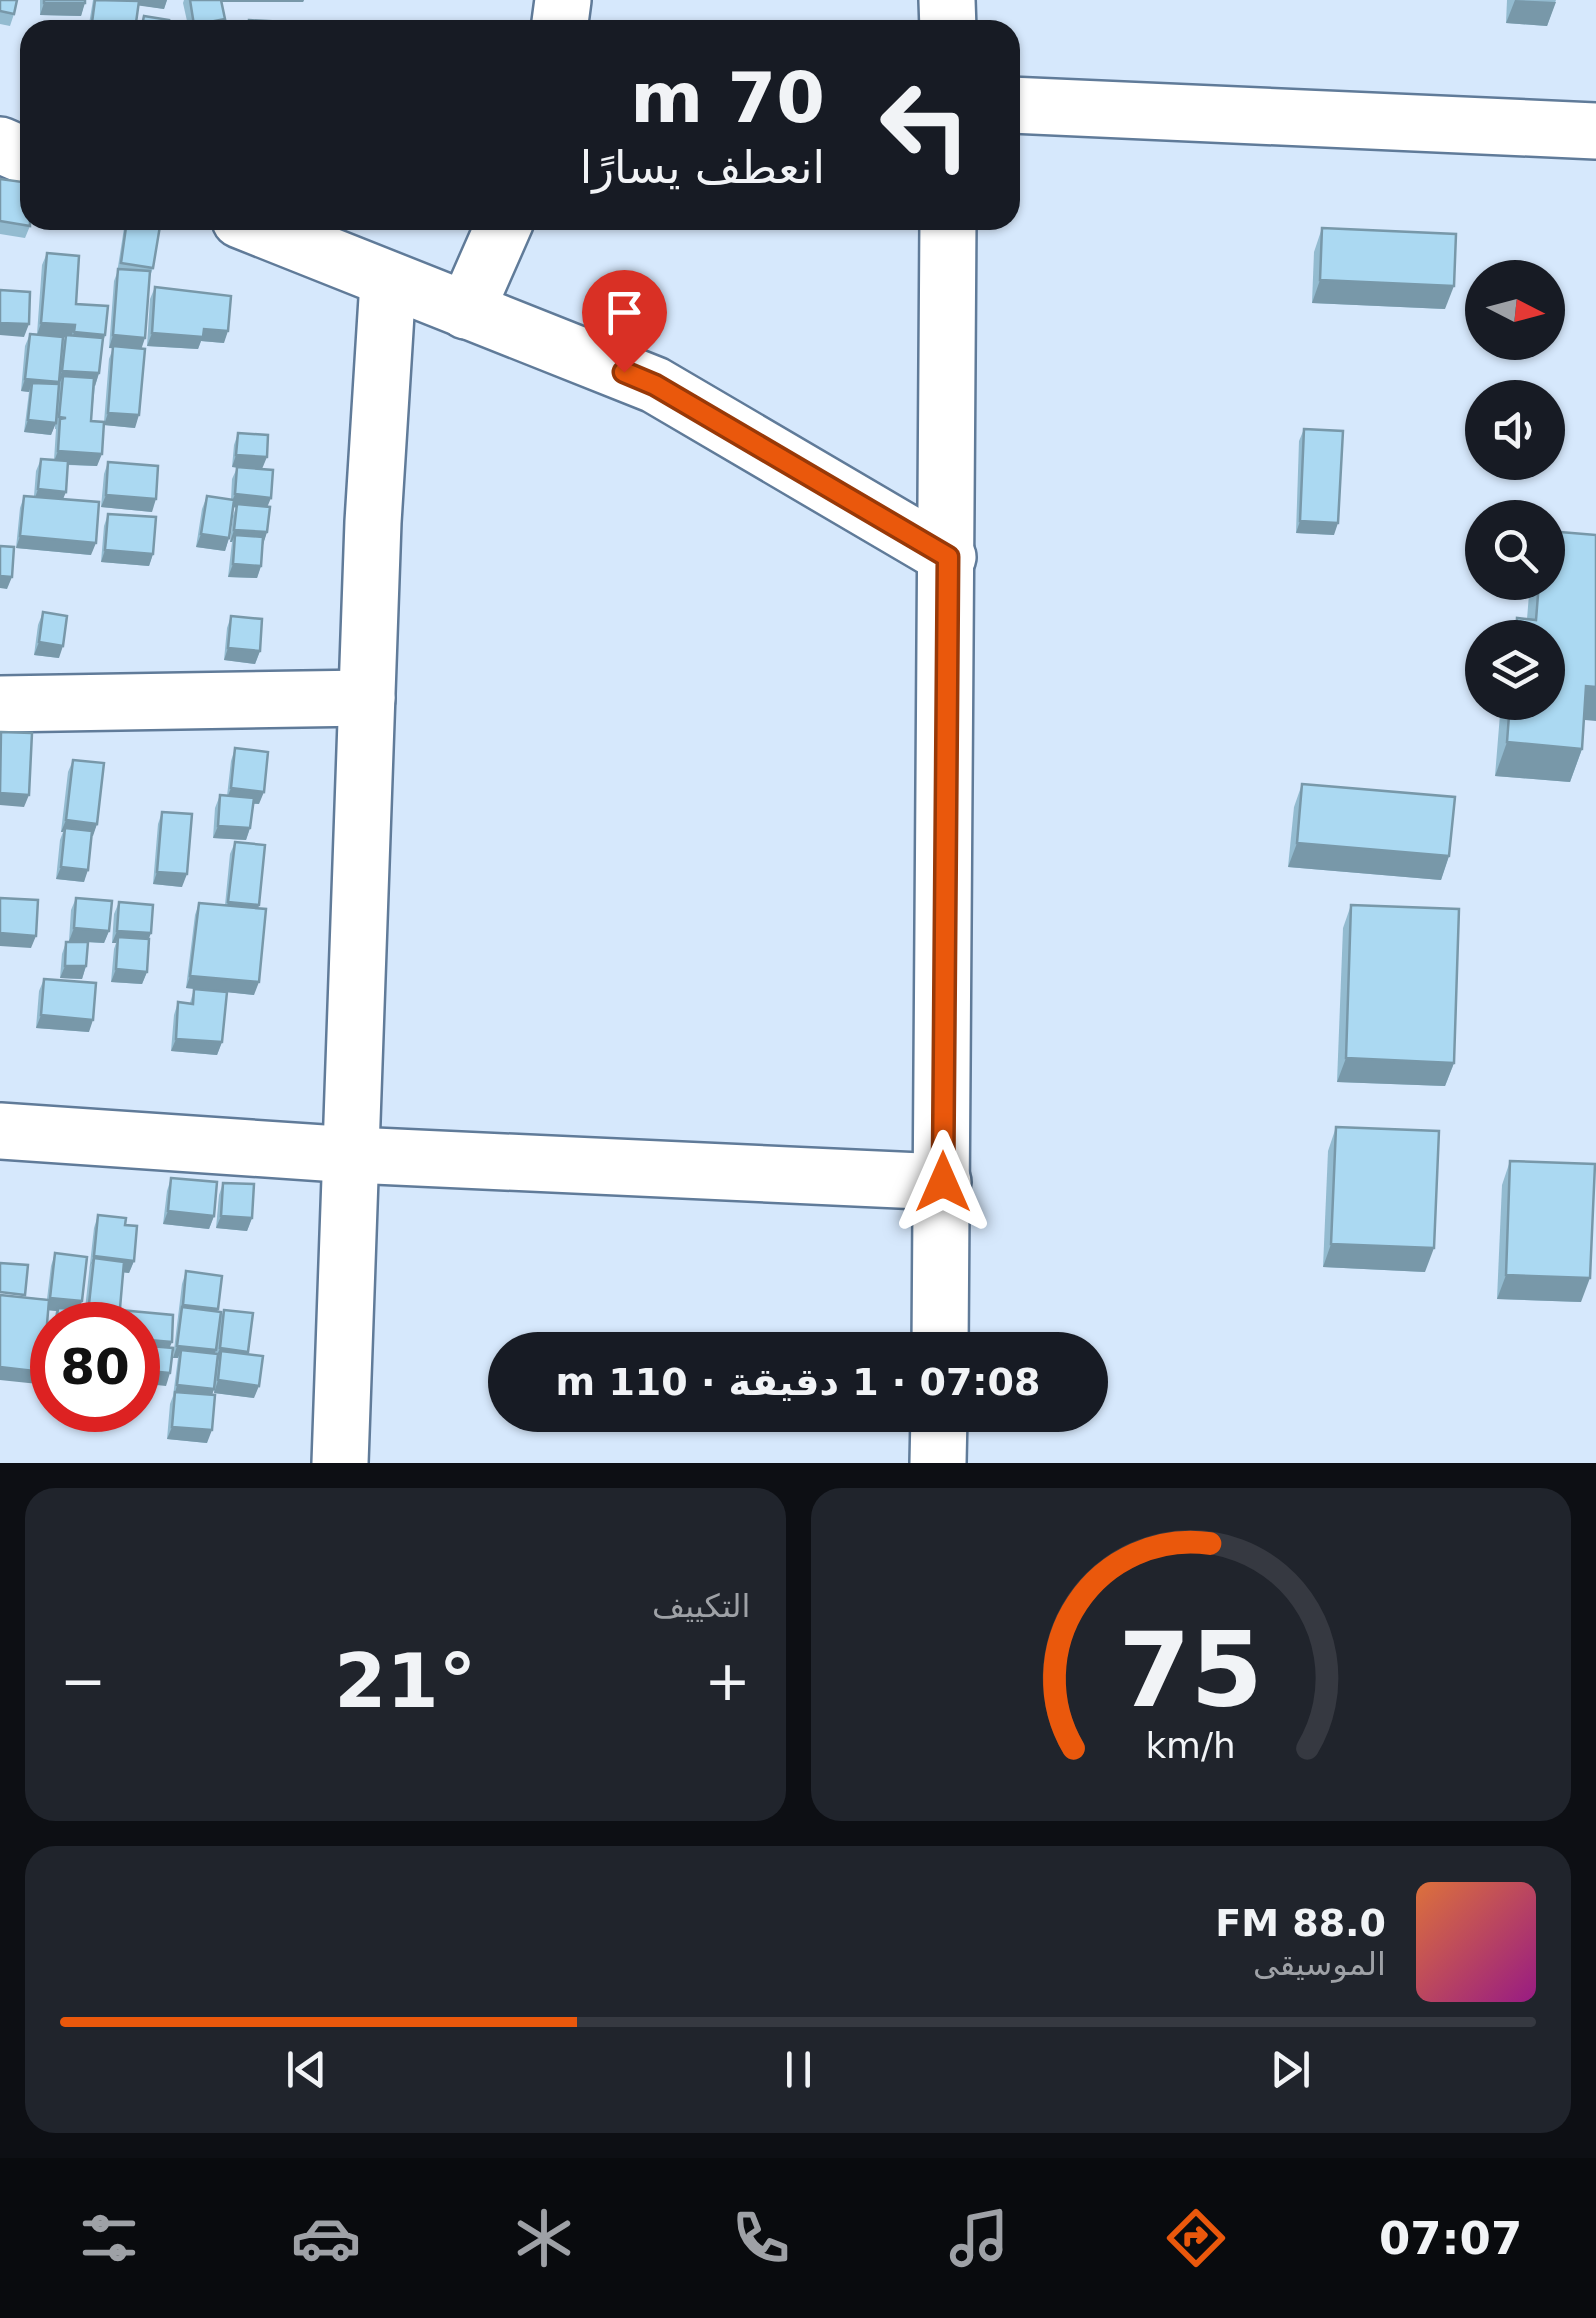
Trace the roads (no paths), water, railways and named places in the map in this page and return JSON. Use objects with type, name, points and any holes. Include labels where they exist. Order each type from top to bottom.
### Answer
[{"type":"main road","points":[[1020,104],[1596,132]]},
{"type":"main road","points":[[264,230],[655,385],[948,557]]},
{"type":"main road","points":[[466,311],[502,230]]},
{"type":"main road","points":[[940,1332],[948,230]]},
{"type":"main road","points":[[340,1463],[367,698],[388,282]]},
{"type":"main road","points":[[0,704],[367,698]]},
{"type":"main road","points":[[0,1130],[353,1155],[943,1182]]},
{"type":"main road","points":[[938,1432],[938,1463]]}]
